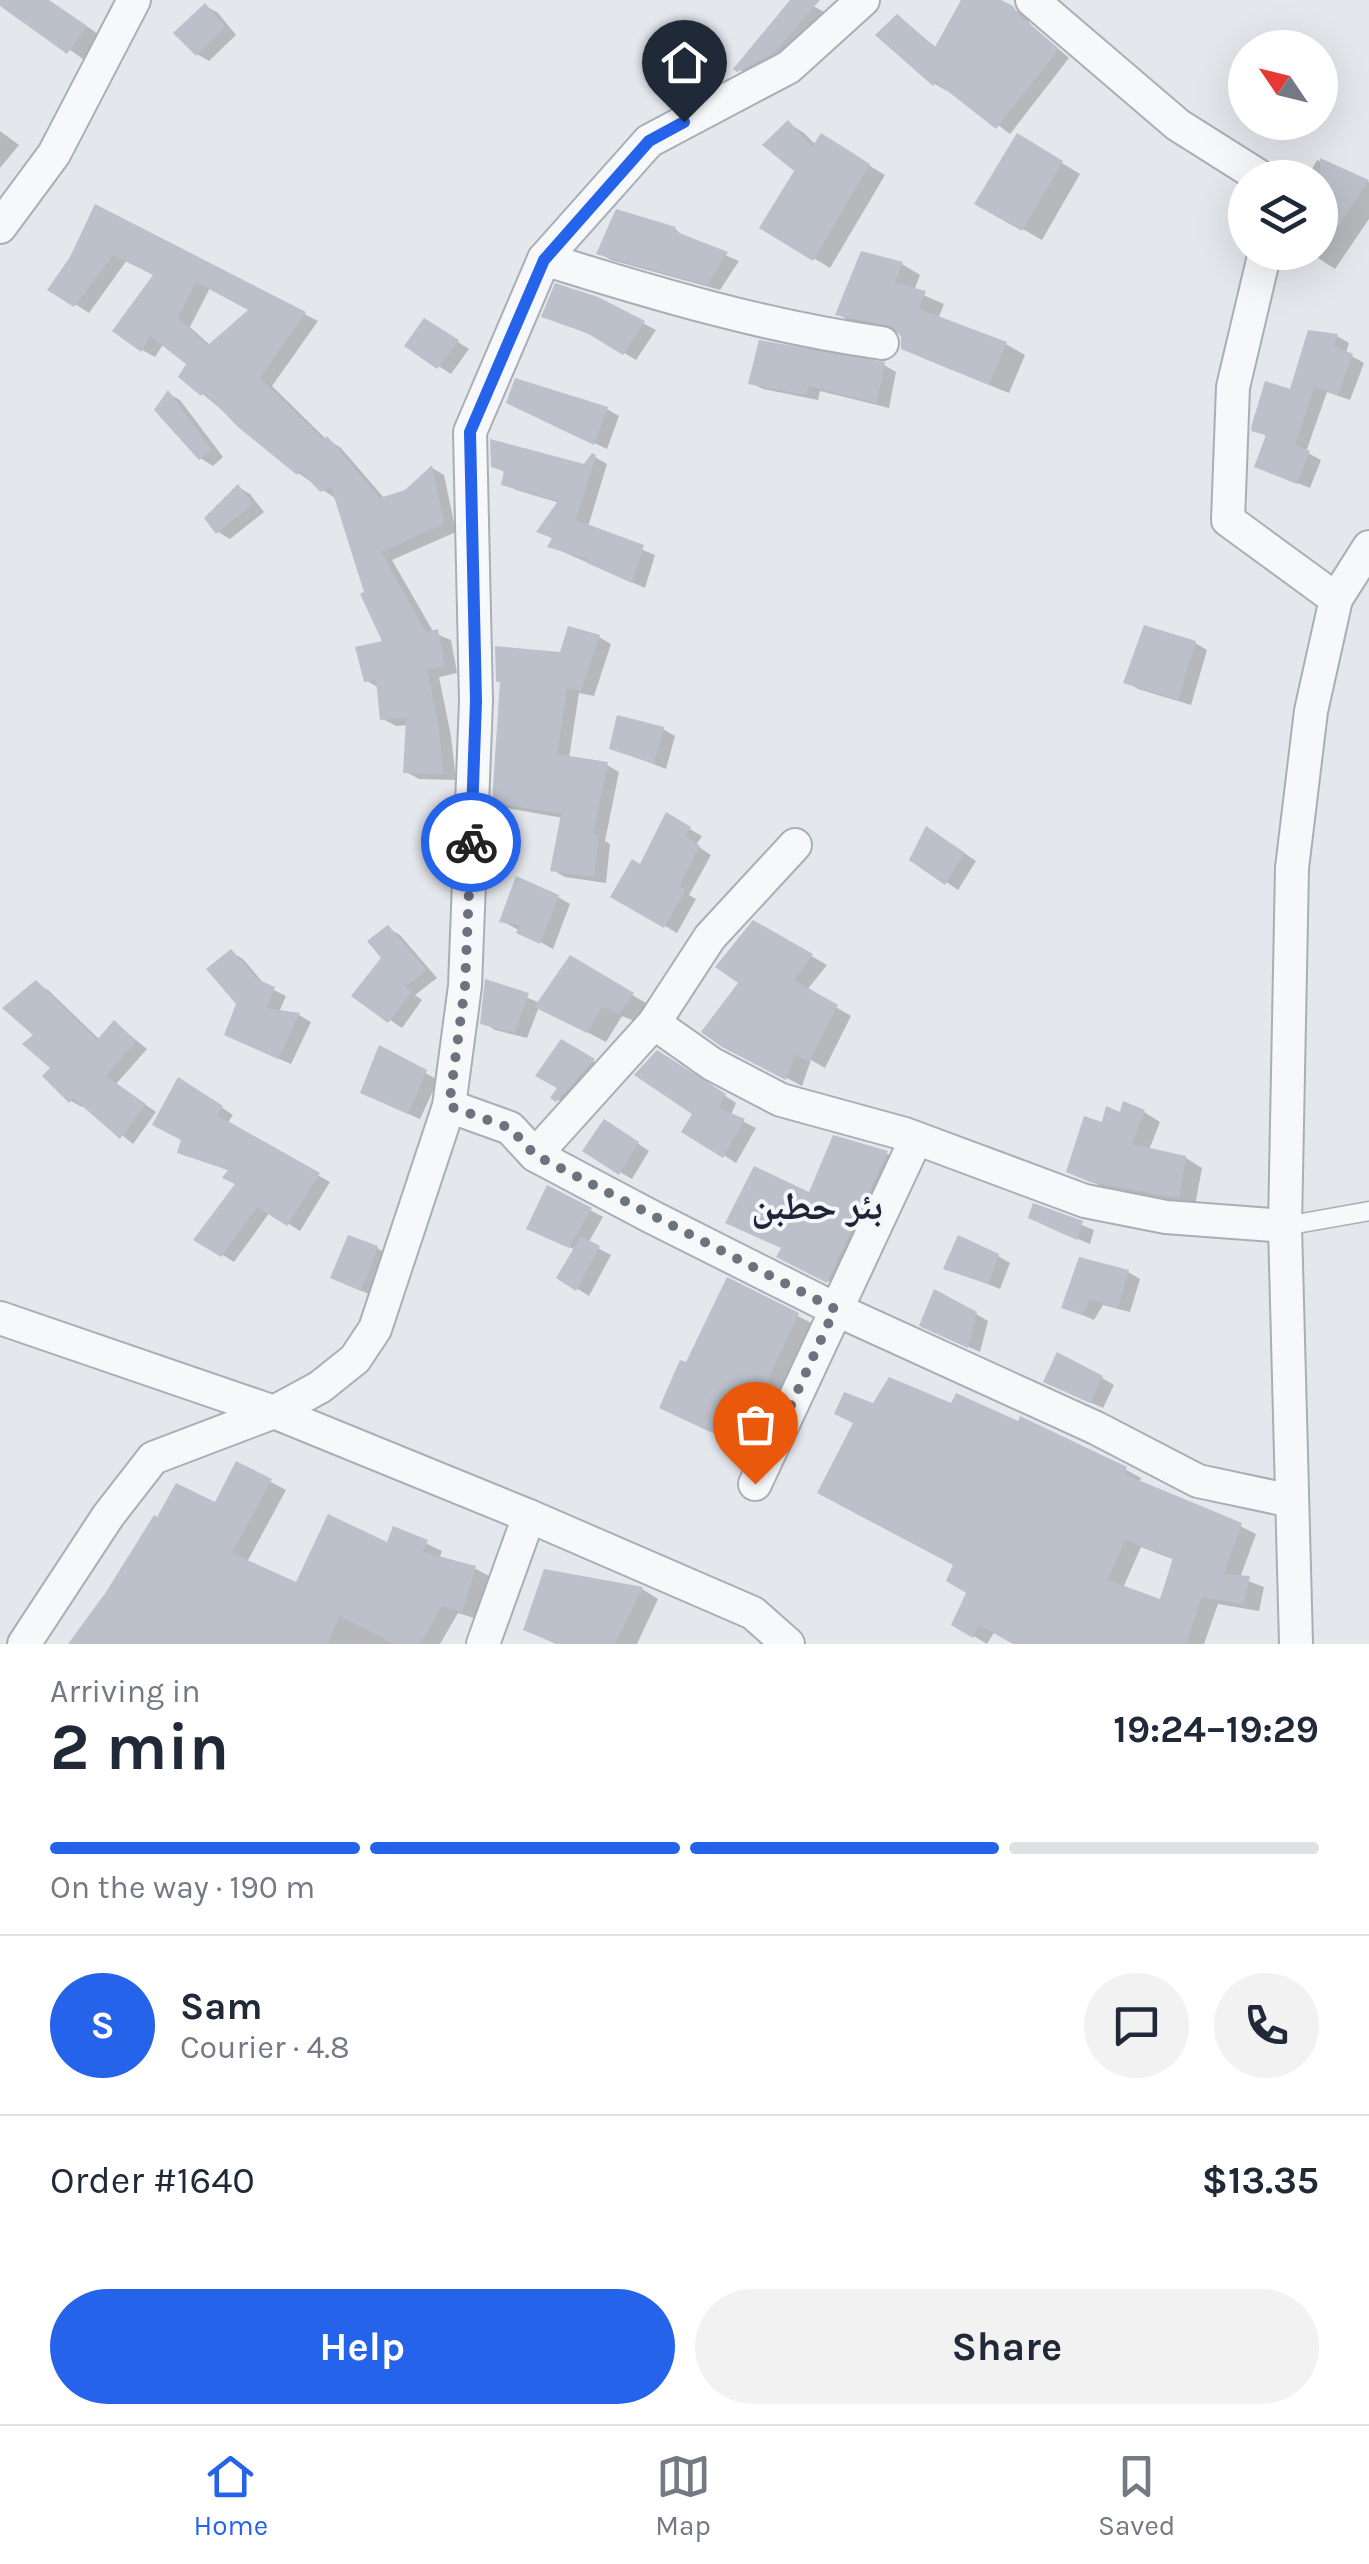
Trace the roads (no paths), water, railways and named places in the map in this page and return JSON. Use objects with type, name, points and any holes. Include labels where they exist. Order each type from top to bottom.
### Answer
[{"type":"street","points":[[0,227],[54,154],[134,0]]},
{"type":"street","points":[[24,1644],[108,1516],[153,1458],[274,1412],[320,1386],[355,1359],[374,1328],[449,1106],[465,986],[476,701],[470,432],[544,260],[649,141],[790,67],[863,0]]},
{"type":"street","points":[[1032,0],[1178,125],[1233,160]]},
{"type":"street","points":[[544,260],[690,304],[830,336],[882,343]]},
{"type":"street","points":[[1261,270],[1233,387],[1228,520],[1336,599]]},
{"type":"street","points":[[1296,1644],[1285,1226],[1292,868],[1311,710],[1336,599],[1369,547]]},
{"type":"street","points":[[535,1155],[654,1024],[710,936],[795,845]]},
{"type":"street","points":[[654,1024],[712,1064],[782,1100],[916,1138],[1085,1200],[1166,1217],[1285,1226]]},
{"type":"street","points":[[449,1106],[510,1128],[535,1155],[835,1309],[1096,1428],[1198,1481],[1292,1501]]},
{"type":"street","points":[[755,1484],[916,1138]]},
{"type":"street","points":[[0,1318],[274,1412],[529,1516],[753,1613],[785,1643]]},
{"type":"street","points":[[482,1644],[529,1516]]},
{"type":"lane","points":[[1285,1226],[1369,1212]]},
{"type":"district","name":"بئر حطبن","points":[[817,1206]]}]
